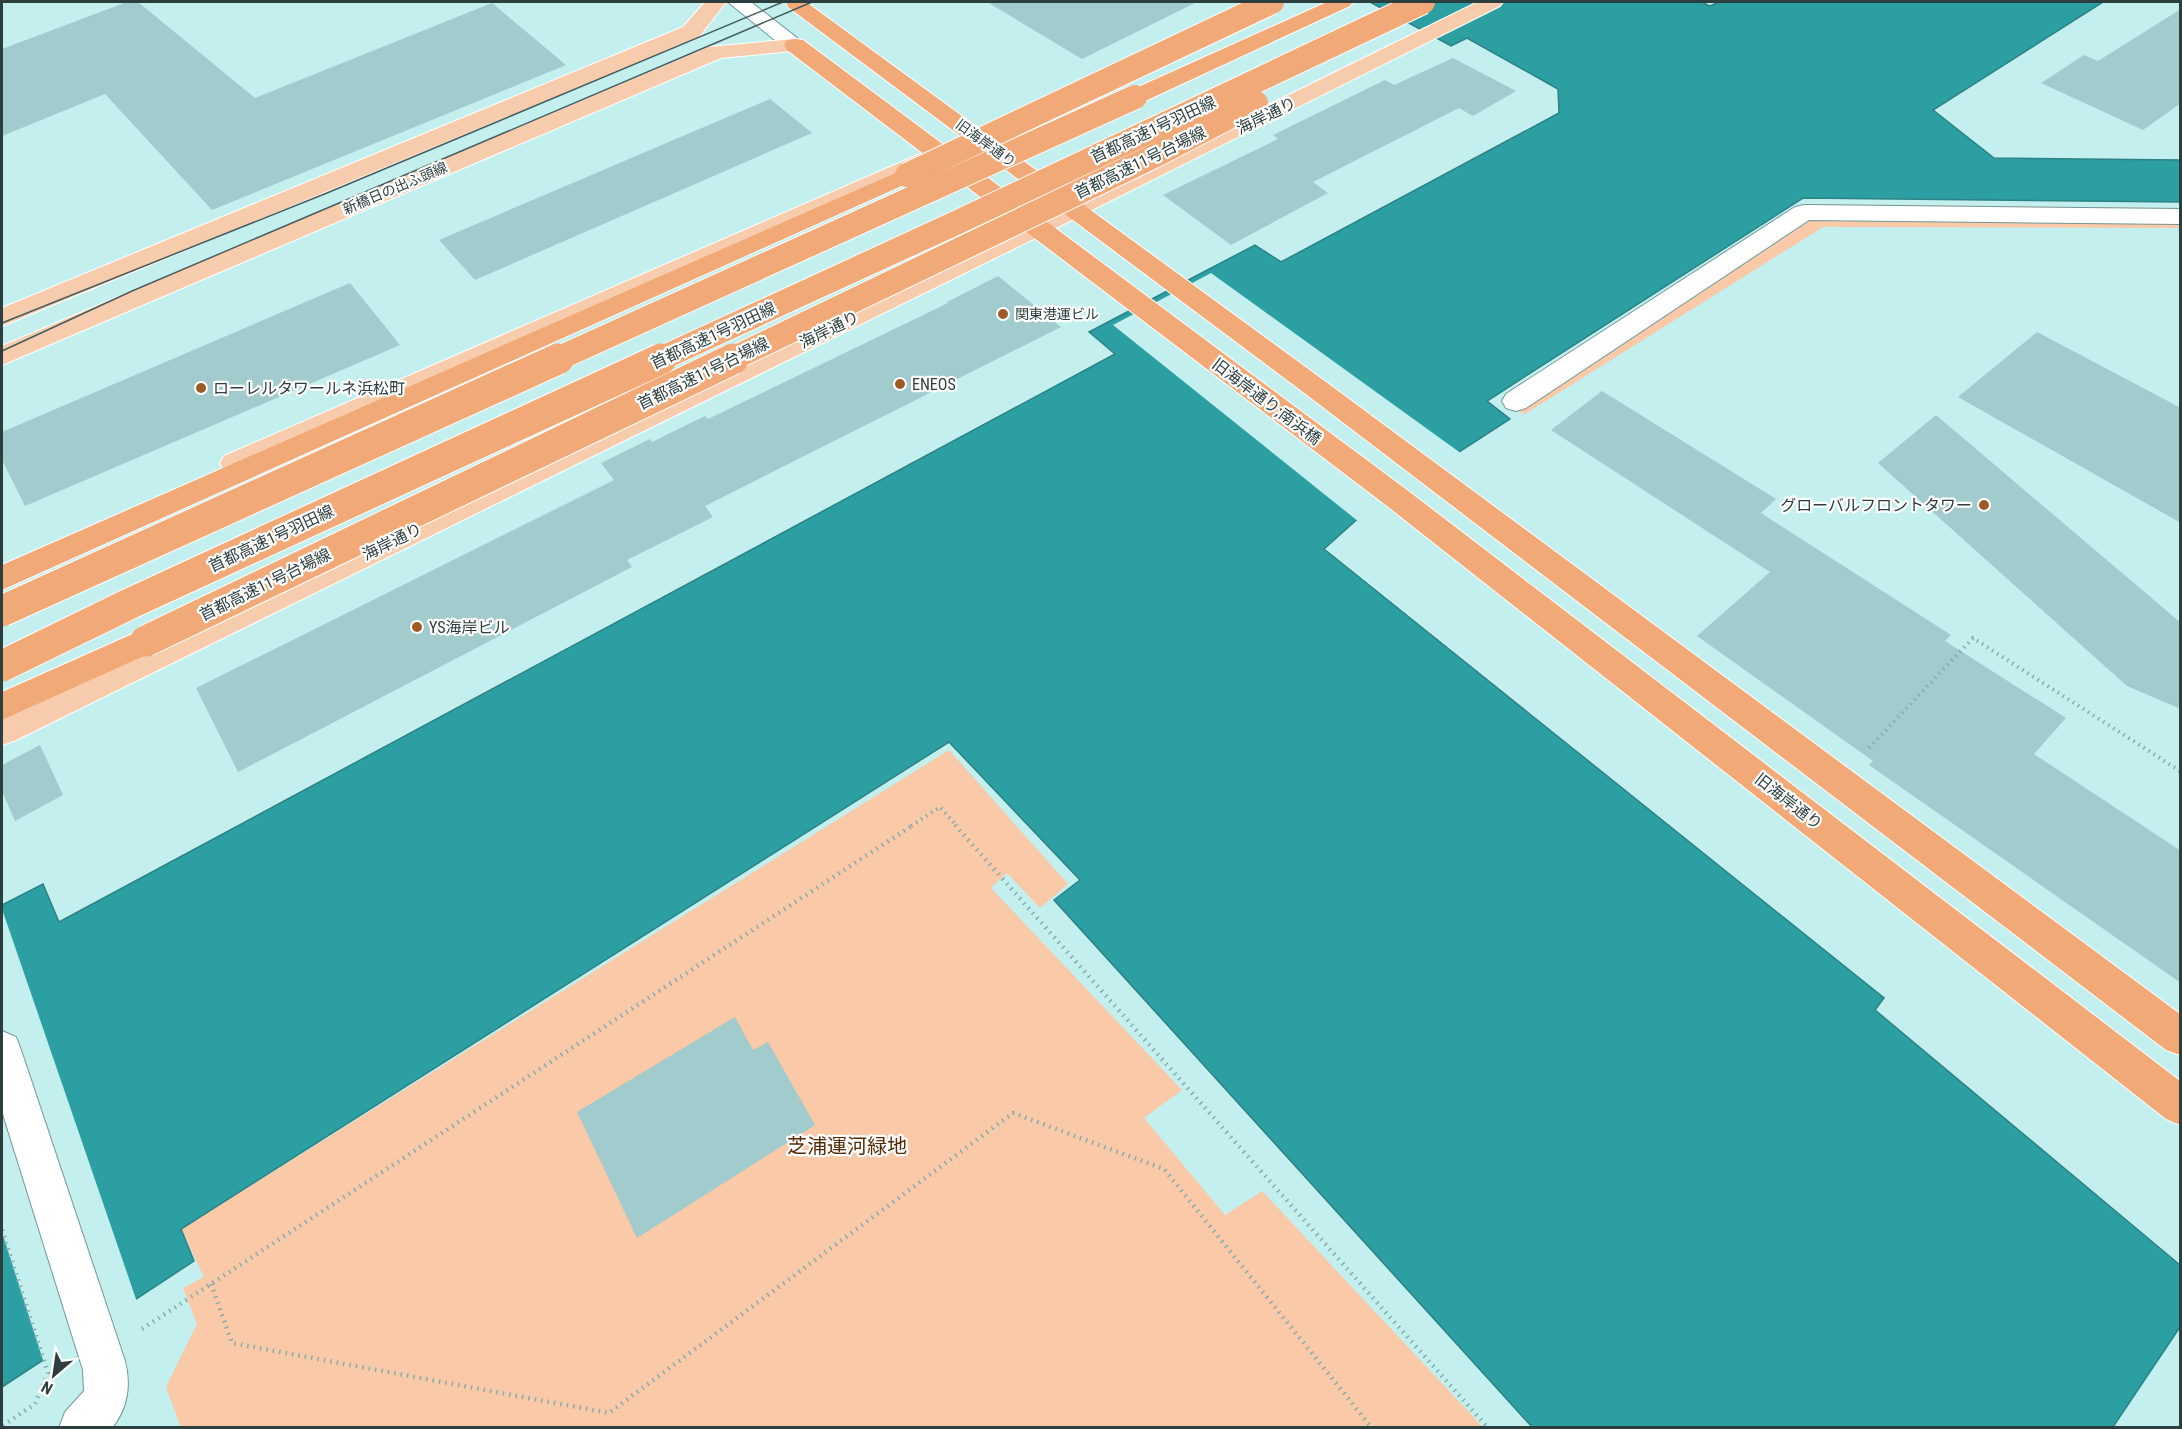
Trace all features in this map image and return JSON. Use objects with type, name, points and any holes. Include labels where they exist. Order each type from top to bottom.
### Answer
[{"type":"highway","name":"旧海岸通り","points":[[795,2],[1077,208],[2181,1037]]},
{"type":"highway","points":[[304,474],[907,175],[1272,2]]},
{"type":"highway","points":[[2,611],[939,188],[1343,2]]},
{"type":"highway","name":"首都高速11号台場線","points":[[2,707],[168,631],[1203,132],[1255,104],[1318,61],[1364,21],[1380,2]]},
{"type":"highway","name":"首都高速1号羽田線","points":[[2,666],[129,604],[958,222],[1423,2]]},
{"type":"highway","points":[[795,45],[1039,227]]},
{"type":"highway","points":[[2,578],[907,175]]},
{"type":"highway","name":"旧海岸通り;南浜橋","points":[[1039,227],[1396,498]]},
{"type":"highway","name":"旧海岸通り","points":[[1396,498],[2181,1105]]},
{"type":"main road","name":"新橋日の出ふ頭線","points":[[2,318],[691,32],[716,2]]},
{"type":"main road","points":[[2,566],[1284,2]]},
{"type":"main road","name":"海岸通り","points":[[2,731],[1039,227],[1493,2]]},
{"type":"main road","name":"新橋日の出ふ頭線","points":[[2,356],[717,52],[795,45]]},
{"type":"street","points":[[738,2],[795,45]]},
{"type":"street","points":[[1516,401],[1804,212],[2181,217]]},
{"type":"street","points":[[2,1050],[93,1335],[102,1356],[107,1383],[102,1404],[81,1428]]},
{"type":"path","points":[[1866,750],[1974,638],[2181,771]]},
{"type":"path","points":[[136,1334],[940,807],[1488,1428]]},
{"type":"path","points":[[211,1284],[231,1343],[609,1413],[1013,1113],[1164,1169],[1372,1428]]},
{"type":"path","points":[[2,1230],[48,1372],[35,1404],[2,1426]]},
{"type":"green space","points":[[1805,204],[2180,208],[2180,228],[1823,227],[1525,414],[1502,404]]},
{"type":"green space","name":"芝浦運河緑地","points":[[949,750],[1068,884],[1040,908],[1007,873],[991,888],[1182,1090],[1144,1118],[1225,1215],[1262,1191],[1481,1425],[1479,1428],[181,1428],[166,1387],[197,1324],[183,1288],[204,1277],[181,1229]]},
{"type":"water","points":[[1370,2],[1701,2],[1710,6],[1719,2],[2103,2],[1933,110],[1994,158],[2180,160],[2180,202],[1803,198],[1487,401],[1510,419],[1362,515],[1324,549],[1884,998],[1875,1010],[2180,1265],[2180,1327],[2113,1427],[1532,1427],[1054,900],[1080,880],[949,742],[181,1229],[194,1261],[2,1387],[2,905],[43,884],[59,922],[1115,354],[1089,332],[1255,245],[1281,262],[1559,113],[1558,89],[1467,38],[1451,46]]},
{"type":"pier","points":[[1211,273],[1462,454],[1359,522],[1113,325]]},
{"type":"pier","points":[[2,909],[137,1302],[44,1363],[2,1232]]},
{"type":"building","points":[[127,2],[138,2],[255,98],[492,3],[566,65],[212,210],[105,94],[2,136],[2,49]]},
{"type":"building","points":[[987,2],[1197,2],[1082,59]]},
{"type":"building","points":[[2181,9],[2181,103],[2143,130],[2041,83],[2084,55],[2098,61]]},
{"type":"building","points":[[1453,58],[1516,91],[1473,116],[1459,108],[1313,182],[1328,193],[1231,245],[1163,195],[1278,139],[1273,135],[1385,80],[1394,85]]},
{"type":"building","points":[[770,99],[812,133],[475,280],[439,240]]},
{"type":"building","points":[[998,276],[1061,327],[705,506],[713,517],[627,560],[632,567],[238,772],[196,688],[614,480],[601,463],[650,439],[652,442],[705,416],[708,419],[948,303]]},
{"type":"building","name":"ローレルタワールネ浜松町","points":[[350,283],[400,345],[25,506],[2,460],[2,432]]},
{"type":"building","points":[[2037,332],[2181,408],[2181,523],[1958,397]]},
{"type":"building","points":[[1602,391],[1776,499],[1761,513],[1951,635],[1945,641],[2066,718],[2034,754],[2181,851],[2181,983],[1869,765],[1873,761],[1697,636],[1770,572],[1551,430]]},
{"type":"building","points":[[1936,415],[2181,623],[2181,709],[2127,686],[1878,463]]},
{"type":"building","points":[[40,745],[63,795],[15,821],[2,791],[2,765]]},
{"type":"building","points":[[735,1017],[753,1050],[768,1042],[815,1125],[637,1238],[577,1112]]},
{"type":"tram line","points":[[2,323],[327,193],[783,2]]},
{"type":"tram line","points":[[2,351],[132,291],[812,2]]},
{"type":"place","name":"関東港運ビル","points":[[1003,314]]},
{"type":"place","name":"ENEOS","points":[[900,384]]},
{"type":"place","name":"ローレルタワールネ浜松町","points":[[201,388]]},
{"type":"place","name":"グローバルフロントタワー","points":[[1984,505]]},
{"type":"place","name":"YS海岸ビル","points":[[417,627]]}]
